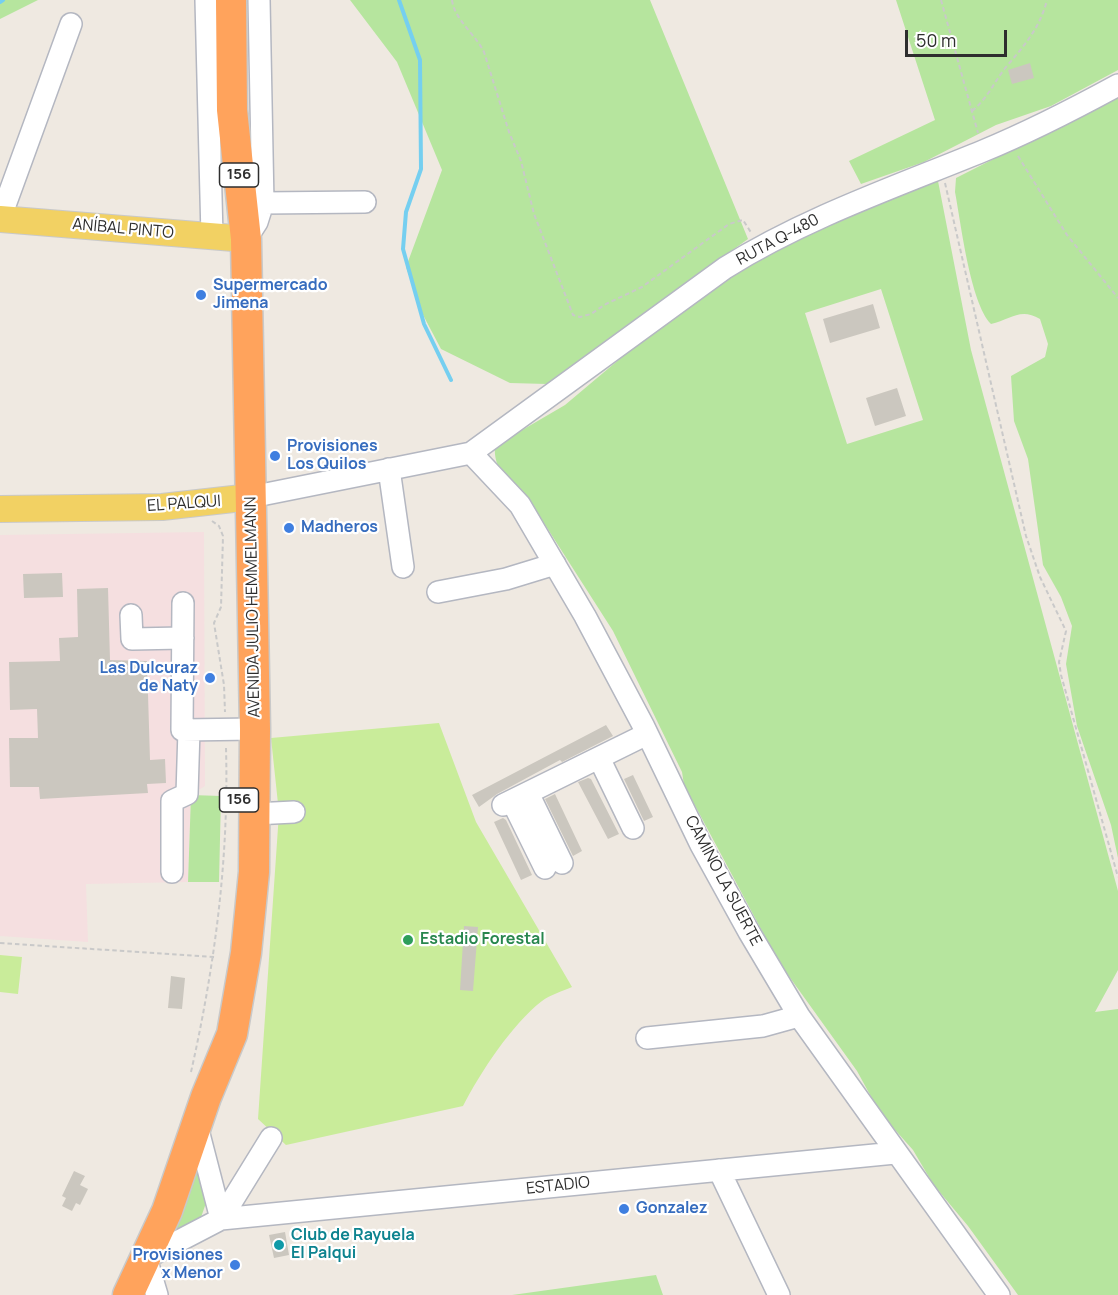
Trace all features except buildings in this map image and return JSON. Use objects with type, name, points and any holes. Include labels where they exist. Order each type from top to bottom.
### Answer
[{"type":"highway","name":"AVENIDA JULIO HEMMELMANN","points":[[128,1295],[146,1258],[196,1126],[198,1085],[234,903],[239,825],[240,729],[231,500],[236,381],[228,196],[232,110],[231,0]]},
{"type":"highway","name":"AVENIDA JULIO HEMMELMANN","points":[[198,1085],[232,1034],[246,953],[254,872],[254,814],[240,729]]},
{"type":"main road","name":"ANÍBAL PINTO","points":[[0,219],[229,238]]},
{"type":"main road","name":"EL PALQUI","points":[[0,509],[231,500]]},
{"type":"street","points":[[206,0],[229,238],[257,222],[263,203],[259,0]]},
{"type":"street","points":[[0,219],[71,24]]},
{"type":"street","name":"RUTA Q-480","points":[[471,453],[725,268],[758,248],[837,210],[984,151],[1118,85]]},
{"type":"street","points":[[263,203],[365,202]]},
{"type":"street","name":"EL PALQUI","points":[[231,500],[471,453]]},
{"type":"street","name":"CAMINO LA SUERTE","points":[[471,453],[520,505],[555,564],[647,734],[701,845],[799,1016],[999,1295]]},
{"type":"street","points":[[388,469],[403,567]]},
{"type":"street","points":[[438,592],[506,579],[555,564]]},
{"type":"street","points":[[183,603],[182,730],[240,729]]},
{"type":"street","points":[[132,615],[132,639],[183,638]]},
{"type":"street","points":[[172,872],[172,801],[188,794],[189,730]]},
{"type":"street","points":[[553,865],[514,800],[647,734]]},
{"type":"street","points":[[599,758],[633,828]]},
{"type":"street","points":[[254,814],[294,812]]},
{"type":"street","points":[[647,1038],[764,1026],[799,1016]]},
{"type":"street","points":[[196,1126],[221,1219]]},
{"type":"street","points":[[221,1219],[271,1138]]},
{"type":"street","name":"ESTADIO","points":[[146,1258],[221,1219],[896,1153]]},
{"type":"street","points":[[719,1170],[779,1295]]},
{"type":"street","points":[[146,1258],[157,1295]]},
{"type":"path","points":[[452,0],[456,12],[478,40],[484,52],[509,132],[521,161],[534,214],[573,315],[580,317],[591,314],[606,304],[642,287],[729,224],[743,220],[746,222],[758,248]]},
{"type":"path","points":[[941,0],[984,151]]},
{"type":"path","points":[[972,111],[987,97],[1006,67],[1026,44],[1040,20],[1047,0]]},
{"type":"path","points":[[1008,140],[1067,235],[1118,298]]},
{"type":"path","points":[[945,185],[1026,536],[1040,578],[1065,631],[1059,662],[1061,675],[1118,877]]},
{"type":"path","points":[[198,1085],[215,957],[240,729],[224,685],[214,623],[221,607],[223,536],[219,526],[207,520],[231,500]]},
{"type":"path","points":[[0,943],[215,957]]},
{"type":"shaded area","points":[[204,532],[205,786],[191,795],[188,882],[86,884],[88,942],[0,936],[0,535]]},
{"type":"green space","points":[[0,0],[38,0],[0,19]]},
{"type":"green space","points":[[350,0],[650,0],[748,239],[547,384],[510,383],[441,349],[422,313],[406,267],[442,170],[397,62]]},
{"type":"green space","points":[[896,0],[1118,0],[1118,70],[1051,106],[996,125],[924,162],[861,184],[849,161],[935,120]]},
{"type":"green space","points":[[1118,96],[1118,858],[1111,825],[1077,726],[1066,664],[1072,626],[1061,597],[1043,565],[1028,459],[1014,421],[1011,376],[1045,357],[1048,344],[1040,319],[1021,314],[991,324],[984,313],[977,298],[967,261],[955,192],[956,178]]},
{"type":"green space","points":[[938,181],[971,350],[1118,891],[1118,970],[1095,1012],[1118,1009],[1118,1295],[1018,1295],[968,1226],[933,1184],[913,1150],[880,1113],[857,1071],[778,961],[684,785],[682,772],[613,631],[526,495],[507,481],[496,461],[495,446],[565,405],[622,357],[634,341],[738,272],[812,231]],"holes":[[[881,289],[923,420],[847,444],[805,313]]]},
{"type":"green space","name":"Estadio Forestal","points":[[439,723],[476,822],[572,987],[542,1001],[519,1022],[478,1079],[463,1106],[286,1145],[258,1119],[279,813],[271,738]]},
{"type":"green space","points":[[191,795],[221,796],[219,882],[188,882]]},
{"type":"green space","points":[[0,955],[22,957],[18,994],[0,992]]},
{"type":"green space","points":[[193,1154],[206,1203],[199,1223],[164,1244]]},
{"type":"green space","points":[[656,1275],[663,1295],[512,1295]]},
{"type":"waterway","points":[[399,0],[420,60],[421,169],[406,212],[403,249],[424,324],[451,380]]},
{"type":"place","name":"Supermercado Jimena","points":[[201,295]]},
{"type":"place","name":"Provisiones Los Quilos","points":[[275,456]]},
{"type":"place","name":"Madheros","points":[[289,528]]},
{"type":"place","name":"Las Dulcuraz de Naty","points":[[210,678]]},
{"type":"place","name":"Estadio Forestal","points":[[408,940]]},
{"type":"place","name":"Gonzalez","points":[[624,1209]]},
{"type":"place","name":"Club de Rayuela El Palqui","points":[[279,1245]]},
{"type":"place","name":"Provisiones x Menor","points":[[235,1265]]}]
